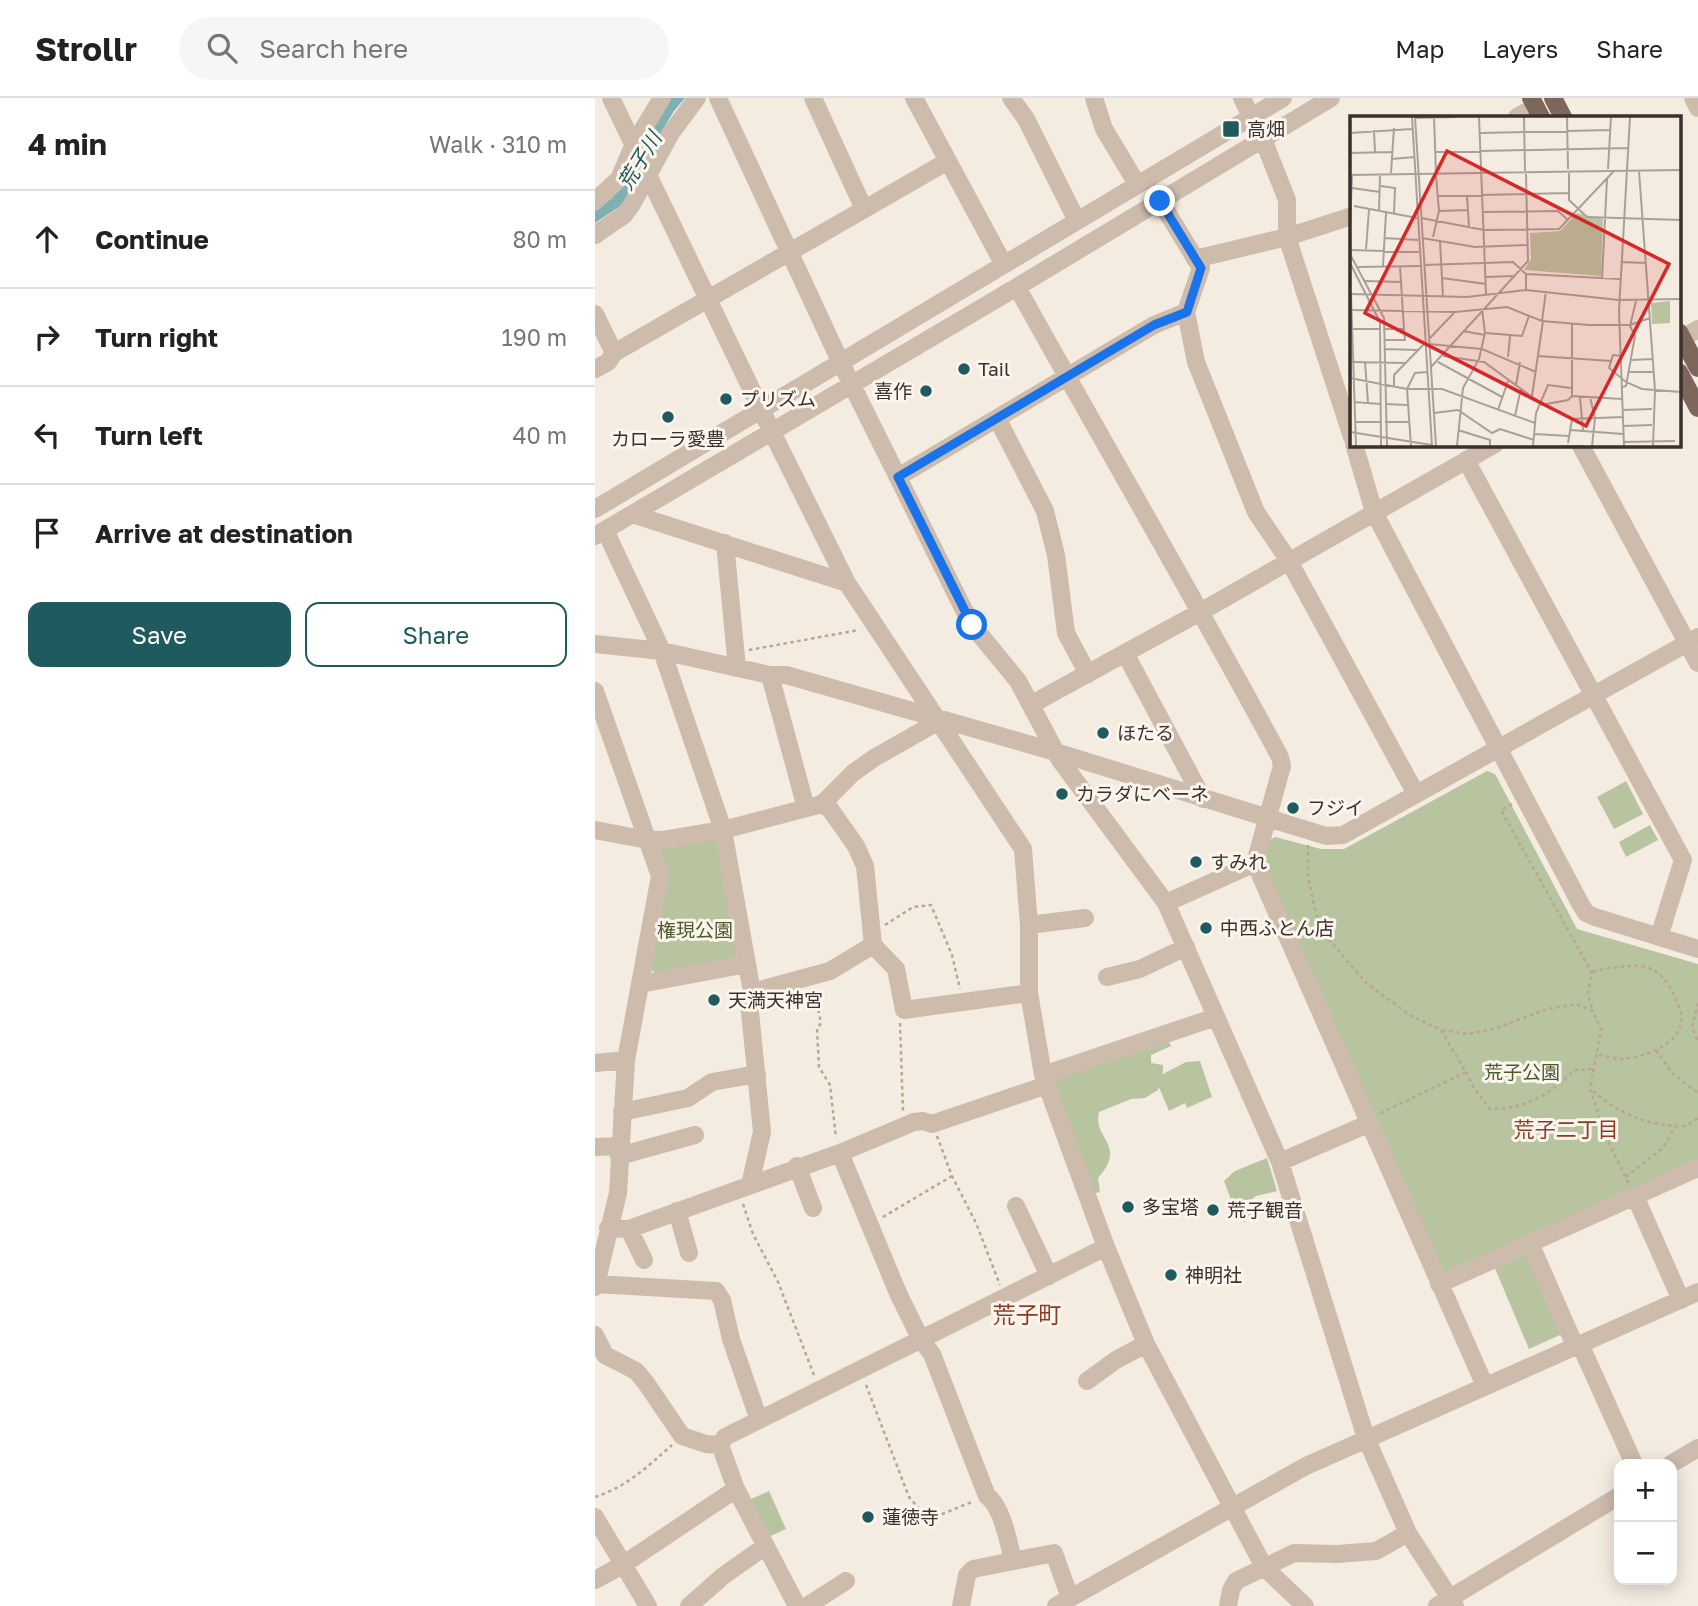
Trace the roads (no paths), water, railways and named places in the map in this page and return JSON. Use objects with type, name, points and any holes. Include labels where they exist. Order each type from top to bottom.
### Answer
[{"type":"main road","points":[[1553,98],[1562,116]]},
{"type":"main road","points":[[1684,335],[1698,368]]},
{"type":"main road","points":[[1681,376],[1698,408]]},
{"type":"street","points":[[611,98],[847,583],[1023,849],[1028,925],[1028,993],[1045,1080],[1106,1247],[1146,1344],[1264,1567],[1305,1606]]},
{"type":"street","points":[[595,201],[619,178],[662,98]]},
{"type":"street","points":[[595,234],[624,215],[671,133],[697,98]]},
{"type":"street","points":[[718,98],[840,361],[972,625],[1018,681],[1056,752],[1166,902],[1280,1162],[1366,1438],[1408,1533],[1447,1603],[1614,1499]]},
{"type":"street","points":[[813,98],[865,209]]},
{"type":"street","points":[[914,98],[1003,263]]},
{"type":"street","points":[[1011,98],[1025,119],[1077,220]]},
{"type":"street","points":[[1094,98],[1104,129],[1137,184]]},
{"type":"street","points":[[1242,98],[1251,117]]},
{"type":"street","points":[[595,508],[1283,98]]},
{"type":"street","points":[[744,1188],[761,1132],[749,1002],[752,992],[723,831],[662,651],[600,533],[1331,98]]},
{"type":"street","points":[[1693,98],[1698,108]]},
{"type":"street","points":[[1519,116],[1536,107]]},
{"type":"street","points":[[1263,139],[1287,200],[1287,237],[1350,426]]},
{"type":"street","points":[[595,369],[608,362],[614,353],[948,161]]},
{"type":"street","points":[[1160,201],[1201,268],[1187,312],[1196,362],[1256,512],[1289,561],[1416,794]]},
{"type":"street","points":[[1195,259],[1287,237],[1350,217]]},
{"type":"street","points":[[1017,287],[1202,611],[1280,757],[1282,766],[1255,863],[1485,1386]]},
{"type":"street","points":[[898,477],[1154,325],[1187,312]]},
{"type":"street","points":[[595,314],[614,353]]},
{"type":"street","points":[[997,418],[1045,511],[1056,555],[1066,633],[1087,674]]},
{"type":"street","points":[[1355,446],[1374,512],[1586,912],[1698,948]]},
{"type":"street","points":[[1032,704],[1202,611],[1491,446]]},
{"type":"street","points":[[1581,446],[1693,640],[1698,663]]},
{"type":"street","points":[[1466,460],[1683,860],[1659,937]]},
{"type":"street","points":[[632,514],[847,583]]},
{"type":"street","points":[[725,543],[736,660]]},
{"type":"street","points":[[595,645],[736,660],[770,675],[786,675],[1056,752],[1326,836],[1343,835],[1693,640]]},
{"type":"street","points":[[1125,653],[1203,799]]},
{"type":"street","points":[[770,675],[814,806]]},
{"type":"street","points":[[595,691],[660,876],[626,1060],[618,1193],[596,1285],[716,1291],[722,1300],[731,1339],[759,1420]]},
{"type":"street","points":[[595,830],[648,840],[663,840],[723,831],[814,806],[874,758],[937,719]]},
{"type":"street","points":[[814,806],[829,809],[856,846],[865,866],[871,939],[896,969],[904,1010],[1028,993]]},
{"type":"street","points":[[1166,902],[1255,863]]},
{"type":"street","points":[[1028,925],[1085,918]]},
{"type":"street","points":[[752,992],[830,971],[871,939]]},
{"type":"street","points":[[1107,977],[1140,969],[1186,947]]},
{"type":"street","points":[[640,984],[747,964]]},
{"type":"street","points":[[608,1228],[629,1229],[904,1126],[923,1121],[932,1124],[1216,1017]]},
{"type":"street","points":[[595,1063],[626,1060]]},
{"type":"street","points":[[622,1112],[688,1098],[712,1082],[757,1074]]},
{"type":"street","points":[[1280,1162],[1369,1121]]},
{"type":"street","points":[[595,1147],[619,1151],[695,1135]]},
{"type":"street","points":[[839,1152],[898,1293],[921,1340],[932,1354],[987,1496],[993,1500],[1006,1532],[1013,1561]]},
{"type":"street","points":[[797,1166],[813,1208]]},
{"type":"street","points":[[1439,1284],[1698,1168]]},
{"type":"street","points":[[1635,1196],[1681,1300]]},
{"type":"street","points":[[1016,1206],[1049,1276]]},
{"type":"street","points":[[677,1211],[689,1253]]},
{"type":"street","points":[[629,1229],[644,1260]]},
{"type":"street","points":[[1530,1243],[1632,1459]]},
{"type":"street","points":[[720,1445],[725,1437],[1106,1247]]},
{"type":"street","points":[[961,1606],[967,1575],[973,1569],[1054,1553],[1063,1602],[1306,1466],[1698,1292]]},
{"type":"street","points":[[595,1335],[605,1355],[636,1371],[682,1436],[706,1444],[720,1445]]},
{"type":"street","points":[[1087,1381],[1116,1360],[1146,1344]]},
{"type":"street","points":[[720,1445],[736,1489],[797,1606]]},
{"type":"street","points":[[1677,1460],[1698,1448]]},
{"type":"street","points":[[595,1580],[624,1564],[736,1489]]},
{"type":"street","points":[[595,1517],[648,1606]]},
{"type":"street","points":[[1228,1606],[1236,1580],[1298,1552],[1337,1554],[1376,1551],[1408,1533]]},
{"type":"street","points":[[689,1606],[764,1547]]},
{"type":"street","points":[[807,1606],[846,1581]]},
{"type":"water","name":"荒子川","points":[[671,98],[685,98],[656,141],[631,193],[622,205],[595,223],[595,211],[612,198],[623,183],[651,125]]},
{"type":"place","name":"高畑","points":[[1231,129]]},
{"type":"place","name":"Tail","points":[[964,369]]},
{"type":"place","name":"喜作","points":[[926,391]]},
{"type":"place","name":"プリズム","points":[[726,399]]},
{"type":"place","name":"カローラ愛豊","points":[[668,417]]},
{"type":"place","name":"ほたる","points":[[1103,733]]},
{"type":"place","name":"カラダにベーネ","points":[[1062,794]]},
{"type":"place","name":"フジイ","points":[[1293,808]]},
{"type":"place","name":"すみれ","points":[[1196,862]]},
{"type":"place","name":"中西ふとん店","points":[[1206,928]]},
{"type":"place","name":"天満天神宮","points":[[714,1000]]},
{"type":"place","name":"多宝塔","points":[[1128,1207]]},
{"type":"place","name":"荒子観音","points":[[1213,1210]]},
{"type":"place","name":"神明社","points":[[1171,1275]]},
{"type":"place","name":"蓮徳寺","points":[[868,1517]]},
{"type":"district","name":"荒子二丁目","points":[[1566,1130]]},
{"type":"district","name":"荒子町","points":[[1027,1315]]},
{"type":"park label","name":"権現公園","points":[[695,930]]},
{"type":"park label","name":"荒子公園","points":[[1522,1072]]}]
